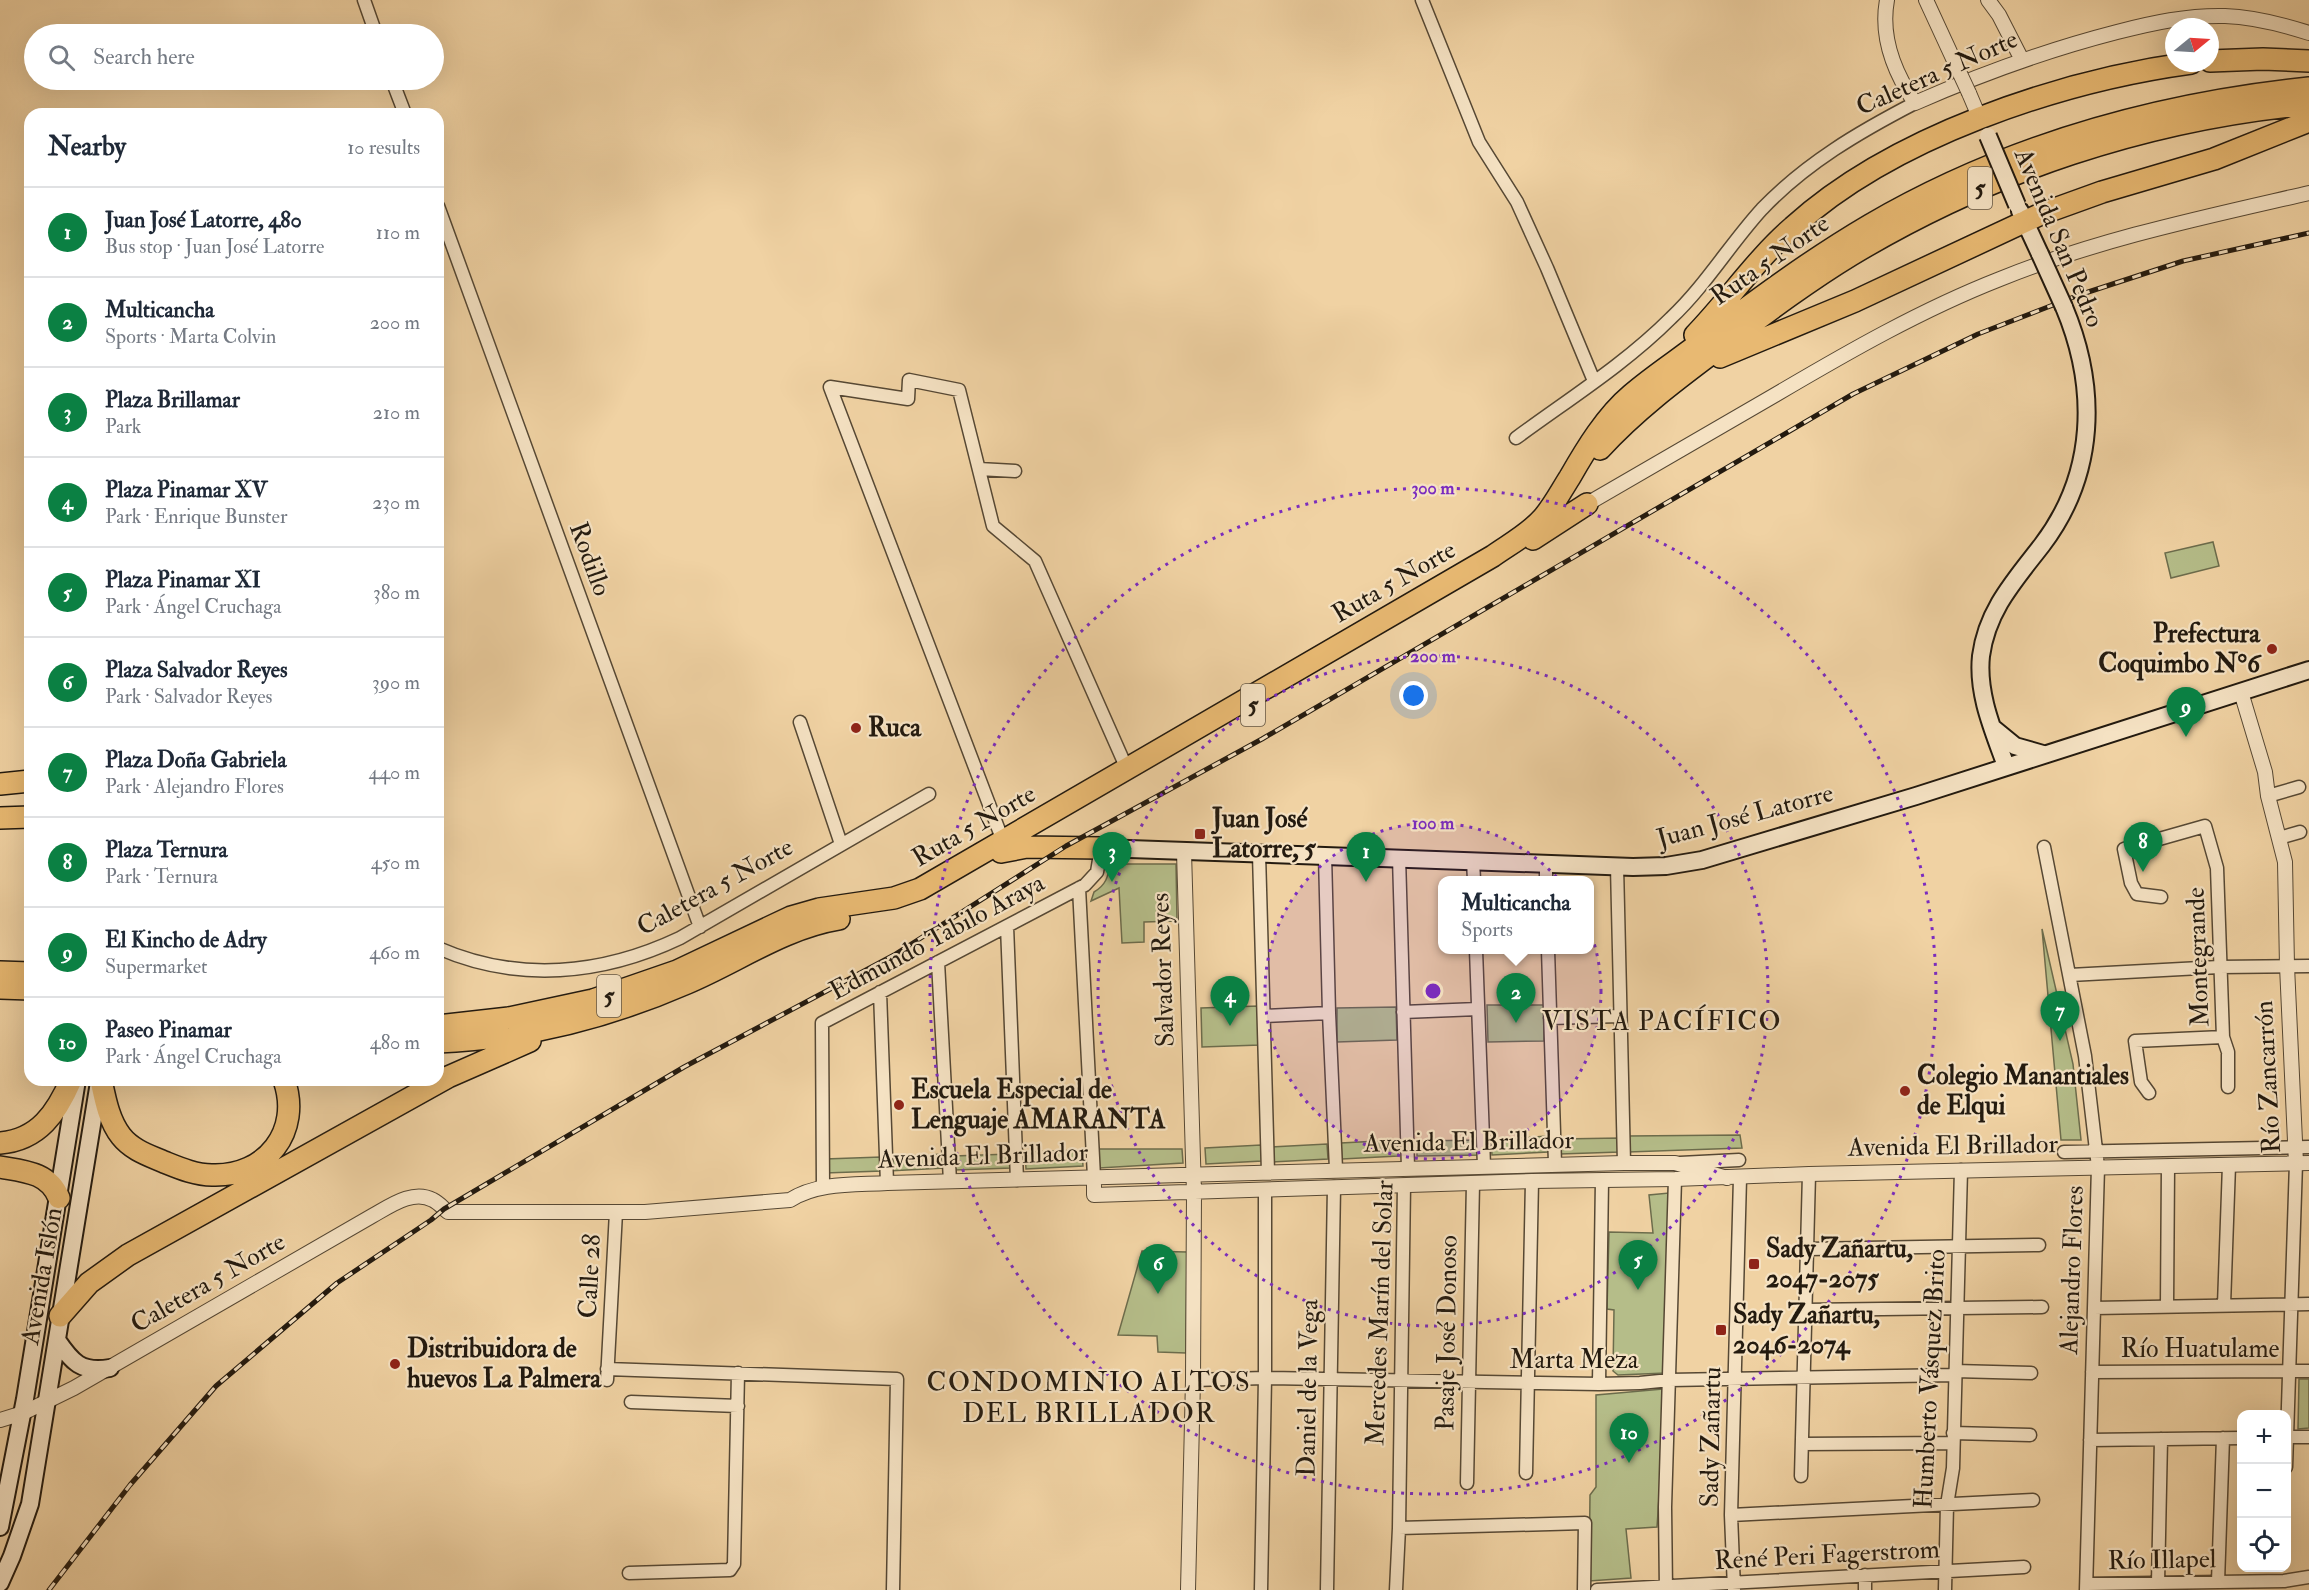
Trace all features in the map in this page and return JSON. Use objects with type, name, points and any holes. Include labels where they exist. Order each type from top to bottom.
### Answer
[{"type":"highway","points":[[2219,61],[2263,59],[2309,61]]},
{"type":"highway","points":[[1658,376],[1760,260],[1809,213],[1854,179],[1928,140],[1984,128],[2032,100],[2098,81],[2165,68]]},
{"type":"highway","name":"Ruta 5 Norte","points":[[444,1041],[512,1035],[604,1014],[688,983],[798,930],[832,921],[877,914],[903,905],[1002,847],[1127,769],[1493,556],[1523,536],[1542,519],[1620,406],[1630,396],[1775,286],[1896,210],[1993,165],[2069,137],[2145,115],[2223,99],[2309,88]]},
{"type":"highway","name":"Ruta 5 Norte","points":[[444,1025],[536,1014],[621,992],[704,959],[791,917],[819,909],[875,902],[906,895],[935,882],[1053,821],[1527,543],[1554,515],[1602,446],[1638,413],[1692,369],[1785,300],[1850,256],[1922,216],[2004,178],[2077,151],[2147,131],[2225,115],[2309,104]]},
{"type":"highway","points":[[1692,369],[1855,301],[2021,213],[2214,159],[2309,121]]},
{"type":"highway","points":[[1527,543],[1587,504]]},
{"type":"highway","points":[[0,784],[24,781]]},
{"type":"highway","points":[[0,818],[24,817]]},
{"type":"highway","points":[[1053,821],[1057,837],[1066,846]]},
{"type":"highway","points":[[1002,847],[1101,848]]},
{"type":"highway","points":[[0,963],[17,984]]},
{"type":"highway","points":[[0,972],[17,984]]},
{"type":"highway","points":[[444,1080],[480,1061],[604,1014]]},
{"type":"highway","points":[[0,1143],[24,1138],[43,1126],[57,1109],[68,1086]]},
{"type":"highway","points":[[102,1086],[114,1124],[128,1144],[141,1153],[177,1167],[193,1172],[224,1175],[256,1166],[272,1153],[282,1137],[288,1117],[289,1099],[286,1086]]},
{"type":"highway","points":[[60,1317],[81,1290],[113,1264],[434,1086]]},
{"type":"highway","points":[[0,1167],[40,1176],[51,1185],[59,1198]]},
{"type":"main road","name":"Avenida San Pedro","points":[[1984,128],[2074,332],[2083,371],[2086,411],[2084,450],[2076,487],[2044,543],[2006,591],[1987,629],[1980,671],[1983,700],[2006,766]]},
{"type":"main road","name":"Juan José Latorre","points":[[1101,848],[1399,857],[1473,861],[1546,872],[1617,866],[1666,866],[1702,860],[1970,778],[2309,670]]},
{"type":"main road","points":[[1992,728],[2015,746],[2043,754]]},
{"type":"main road","points":[[1970,778],[1981,768],[1989,755],[1993,742],[1992,728]]},
{"type":"main road","name":"Avenida Islón","points":[[0,1527],[4,1495],[23,1413],[76,1086]]},
{"type":"main road","name":"Avenida Islón","points":[[0,1583],[24,1522],[34,1480],[99,1086]]},
{"type":"main road","points":[[57,1340],[78,1364],[90,1369],[110,1368]]},
{"type":"main road","points":[[4,1495],[20,1490],[34,1480]]},
{"type":"street","points":[[364,0],[372,24]]},
{"type":"street","points":[[1422,0],[1479,142],[1517,202],[1594,381]]},
{"type":"street","points":[[1887,0],[1884,22],[1886,41],[1900,77],[1915,103]]},
{"type":"street","name":"Avenida San Pedro","points":[[1926,0],[1984,128]]},
{"type":"street","points":[[1988,0],[1999,15],[2022,60]]},
{"type":"street","name":"Caletera 5 Norte","points":[[1516,438],[1635,351],[1673,316],[1705,281],[1754,219],[1794,179],[1837,146],[1915,103],[2022,60],[2134,28],[2195,17],[2224,16],[2256,19],[2309,33]]},
{"type":"street","points":[[397,90],[403,108]]},
{"type":"street","points":[[1587,504],[1849,351],[1971,290],[2033,266],[2118,239],[2309,193]]},
{"type":"street","name":"Rodillo","points":[[444,223],[700,927]]},
{"type":"street","points":[[1002,847],[830,387],[908,399],[909,380],[959,390],[993,526],[1035,561],[1127,769]]},
{"type":"street","points":[[979,469],[1016,471]]},
{"type":"street","name":"Río Zancarrón","points":[[2241,692],[2265,772],[2268,796],[2286,873],[2287,966],[2303,1163],[2292,1304],[2288,1410]]},
{"type":"street","points":[[800,722],[841,844]]},
{"type":"street","points":[[2268,796],[2299,788]]},
{"type":"street","name":"Caletera 5 Norte","points":[[444,950],[468,960],[510,969],[552,972],[596,967],[639,956],[700,927],[929,794]]},
{"type":"street","name":"Montegrande","points":[[2161,897],[2137,894],[2124,849],[2205,826],[2217,868],[2219,967],[2223,1036],[2228,1052],[2228,1087]]},
{"type":"street","points":[[2279,838],[2300,831]]},
{"type":"street","name":"Alejandro Flores","points":[[2044,847],[2086,1067],[2098,1167],[2086,1587]]},
{"type":"street","name":"Edmundo Tabilo Araya","points":[[823,1187],[822,1023],[1079,888],[1097,872],[1101,848]]},
{"type":"street","name":"Salvador Reyes","points":[[1184,852],[1194,1193],[1193,1380],[1188,1590]]},
{"type":"street","points":[[1259,854],[1268,1172]]},
{"type":"street","points":[[1325,855],[1336,1169]]},
{"type":"street","name":"Mercedes Marín del Solar","points":[[1396,1590],[1404,1185],[1408,1168],[1399,857]]},
{"type":"street","points":[[1473,861],[1474,876]]},
{"type":"street","points":[[1617,866],[1624,1163]]},
{"type":"street","points":[[1079,888],[1094,1177]]},
{"type":"street","points":[[1007,926],[1017,1180]]},
{"type":"street","points":[[1476,954],[1484,1166]]},
{"type":"street","points":[[1548,954],[1555,1163]]},
{"type":"street","points":[[938,962],[950,1181]]},
{"type":"street","points":[[2070,975],[2219,967],[2309,966]]},
{"type":"street","points":[[880,993],[887,1183]]},
{"type":"street","points":[[1403,1012],[1478,1009]]},
{"type":"street","points":[[1264,1016],[1329,1013]]},
{"type":"street","points":[[1550,1018],[1620,1016]]},
{"type":"street","points":[[2149,1093],[2141,1082],[2135,1041],[2223,1036]]},
{"type":"street","name":"Avenida El Brillador","points":[[2064,1152],[2302,1147]]},
{"type":"street","name":"Avenida El Brillador","points":[[417,1196],[424,1196],[435,1201],[448,1212],[645,1212],[790,1200],[801,1193],[823,1187],[887,1183],[1555,1163],[1675,1163],[1739,1160]]},
{"type":"street","points":[[1675,1163],[1733,1178]]},
{"type":"street","name":"Avenida El Brillador","points":[[1094,1177],[1094,1195],[1532,1181],[2303,1163]]},
{"type":"street","points":[[2224,1305],[2229,1165]]},
{"type":"street","points":[[2167,1306],[2168,1166]]},
{"type":"street","name":"Humberto Vásquez Brito","points":[[1945,1590],[1947,1505],[1953,1468],[1962,1170]]},
{"type":"street","points":[[1801,1476],[1809,1174]]},
{"type":"street","name":"Sady Zañartu","points":[[1733,1178],[1735,1378],[1731,1515],[1733,1586]]},
{"type":"street","points":[[1666,1588],[1665,1507],[1675,1179]]},
{"type":"street","points":[[1599,1384],[1602,1180]]},
{"type":"street","points":[[1526,1473],[1530,1382],[1532,1181]]},
{"type":"street","name":"Pasaje José Donoso","points":[[1467,1483],[1473,1183]]},
{"type":"street","name":"Daniel de la Vega","points":[[1327,1590],[1334,1187]]},
{"type":"street","points":[[1261,1590],[1265,1378],[1265,1190]]},
{"type":"street","name":"Caletera 5 Norte","points":[[0,1420],[48,1402],[372,1216],[417,1196]]},
{"type":"street","name":"Calle 28","points":[[616,1212],[607,1374],[738,1373]]},
{"type":"street","points":[[1808,1249],[2039,1245]]},
{"type":"street","points":[[2094,1308],[2309,1304]]},
{"type":"street","points":[[1806,1310],[2042,1307]]},
{"type":"street","name":"Río Huatulame","points":[[2092,1372],[2309,1371]]},
{"type":"street","points":[[629,1573],[730,1570],[734,1564],[738,1373],[897,1379],[893,1590]]},
{"type":"street","name":"Marta Meza","points":[[1193,1380],[1265,1378],[1599,1384],[1735,1378],[2031,1373]]},
{"type":"street","points":[[631,1402],[738,1406]]},
{"type":"street","points":[[1802,1444],[2030,1435]]},
{"type":"street","points":[[2291,1437],[2309,1437]]},
{"type":"street","points":[[2218,1582],[2223,1438]]},
{"type":"street","points":[[2090,1440],[2237,1438]]},
{"type":"street","points":[[2158,1583],[2161,1439]]},
{"type":"street","points":[[1731,1515],[2032,1500]]},
{"type":"street","points":[[1399,1528],[1585,1523],[1584,1590]]},
{"type":"street","name":"René Peri Fagerstrom","points":[[1597,1590],[1802,1584],[1864,1575],[2024,1567]]},
{"type":"street","points":[[2284,1572],[2284,1581]]},
{"type":"street","points":[[1864,1575],[1865,1590]]},
{"type":"street","name":"Río Illapel","points":[[2086,1587],[2158,1583],[2284,1581],[2309,1577]]},
{"type":"green space","points":[[2213,542],[2219,566],[2171,578],[2165,553]]},
{"type":"green space","points":[[1110,864],[1176,864],[1177,921],[1144,922],[1144,942],[1122,943],[1119,888],[1091,901],[1094,892],[1106,880]]},
{"type":"green space","points":[[2042,929],[2073,1064],[2081,1140],[2061,1140]]},
{"type":"green space","points":[[1487,1005],[1544,1005],[1544,1041],[1488,1042]]},
{"type":"green space","points":[[1258,1006],[1260,1045],[1202,1047],[1201,1008]]},
{"type":"green space","points":[[1396,1007],[1397,1040],[1337,1042],[1337,1008]]},
{"type":"green space","points":[[1740,1135],[1742,1148],[1628,1152],[1628,1136]]},
{"type":"green space","points":[[1547,1136],[1548,1152],[1492,1155],[1491,1140]]},
{"type":"green space","points":[[1620,1138],[1620,1152],[1560,1154],[1559,1139]]},
{"type":"green space","points":[[1397,1140],[1398,1156],[1342,1159],[1341,1143]]},
{"type":"green space","points":[[1480,1140],[1481,1155],[1417,1156],[1417,1141]]},
{"type":"green space","points":[[1327,1144],[1328,1159],[1272,1162],[1271,1147]]},
{"type":"green space","points":[[1261,1145],[1262,1161],[1206,1164],[1205,1148]]},
{"type":"green space","points":[[1098,1149],[1182,1149],[1183,1163],[1099,1168]]},
{"type":"green space","points":[[1082,1150],[1083,1166],[1026,1169],[1025,1152]]},
{"type":"green space","points":[[944,1154],[945,1168],[888,1171],[887,1157]]},
{"type":"green space","points":[[1010,1154],[1011,1168],[954,1170],[954,1156]]},
{"type":"green space","points":[[881,1157],[882,1171],[825,1173],[825,1159]]},
{"type":"green space","points":[[1669,1193],[1666,1373],[1618,1375],[1613,1371],[1614,1310],[1607,1309],[1609,1232],[1653,1233],[1649,1195]]},
{"type":"green space","points":[[1142,1251],[1187,1252],[1186,1353],[1158,1352],[1157,1336],[1118,1335]]},
{"type":"green space","points":[[2299,1379],[2309,1379],[2309,1428],[2298,1429]]},
{"type":"green space","points":[[1663,1389],[1663,1439],[1657,1527],[1626,1529],[1631,1578],[1589,1581],[1590,1495],[1596,1487],[1596,1395]]},
{"type":"railway","points":[[49,1590],[130,1485],[216,1386],[337,1283],[444,1209],[684,1067],[894,955],[1066,846],[1262,739],[1853,394],[1978,334],[2079,295],[2183,261],[2309,233]]},
{"type":"place","name":"Prefectura Coquimbo N°6","points":[[2272,649]]},
{"type":"place","name":"Ruca","points":[[856,728]]},
{"type":"place","name":"El Kincho de Adry","points":[[2186,737]]},
{"type":"place","name":"Juan José Latorre, 5","points":[[1200,834]]},
{"type":"place","name":"Plaza Ternura","points":[[2143,872]]},
{"type":"place","name":"Plaza Brillamar","points":[[1112,882]]},
{"type":"place","name":"Juan José Latorre, 480","points":[[1366,882]]},
{"type":"place","name":"Multicancha","points":[[1516,1023]]},
{"type":"place","name":"Plaza Pinamar XV","points":[[1230,1026]]},
{"type":"place","name":"Plaza Doña Gabriela","points":[[2060,1041]]},
{"type":"place","name":"Colegio Manantiales de Elqui","points":[[1905,1091]]},
{"type":"place","name":"Escuela Especial de Lenguaje AMARANTA","points":[[899,1105]]},
{"type":"place","name":"Sady Zañartu, 2047-2075","points":[[1754,1264]]},
{"type":"place","name":"Plaza Pinamar XI","points":[[1638,1290]]},
{"type":"place","name":"Plaza Salvador Reyes","points":[[1158,1294]]},
{"type":"place","name":"Sady Zañartu, 2046-2074","points":[[1721,1330]]},
{"type":"place","name":"Distribuidora de huevos La Palmera","points":[[395,1364]]},
{"type":"place","name":"Paseo Pinamar","points":[[1629,1463]]},
{"type":"district","name":"VISTA PACÍFICO","points":[[1662,1021]]},
{"type":"district","name":"CONDOMINIO ALTOS DEL BRILLADOR","points":[[1089,1398]]}]
